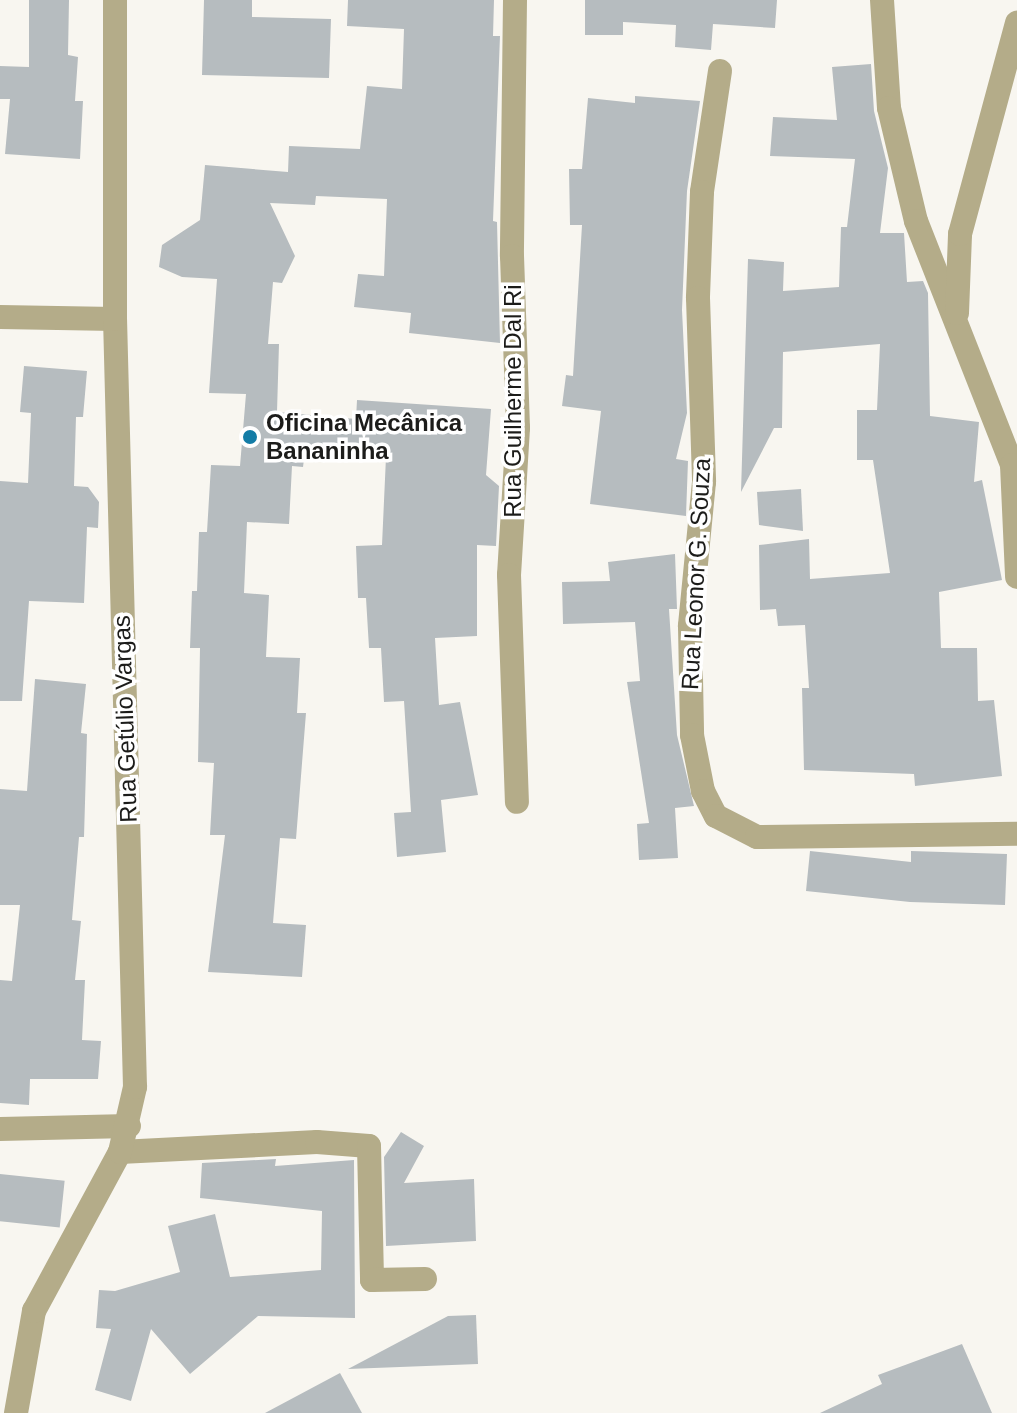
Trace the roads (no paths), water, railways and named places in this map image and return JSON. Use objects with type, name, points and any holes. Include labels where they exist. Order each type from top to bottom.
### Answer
[{"type":"street","name":"Rua Getúlio Vargas","points":[[16,1413],[34,1311],[120,1152],[129,1126],[135,1087],[115,319],[115,0]]},
{"type":"street","name":"Rua Guilherme Dal Ri","points":[[515,0],[512,256],[518,428],[509,575],[517,802]]},
{"type":"street","points":[[882,0],[889,108],[916,221],[1014,465],[1017,577]]},
{"type":"street","points":[[956,321],[960,234],[1017,23]]},
{"type":"street","name":"Rua Leonor G. Souza","points":[[720,71],[702,192],[698,298],[704,482],[690,626],[692,735],[703,791],[716,816],[757,837],[1017,834]]},
{"type":"street","points":[[0,317],[115,319]]},
{"type":"street","points":[[0,1129],[129,1126]]},
{"type":"street","points":[[120,1152],[317,1142],[369,1146],[372,1280],[425,1279]]},
{"type":"place","name":"Oficina Mecânica Bananinha","points":[[250,437]]}]
